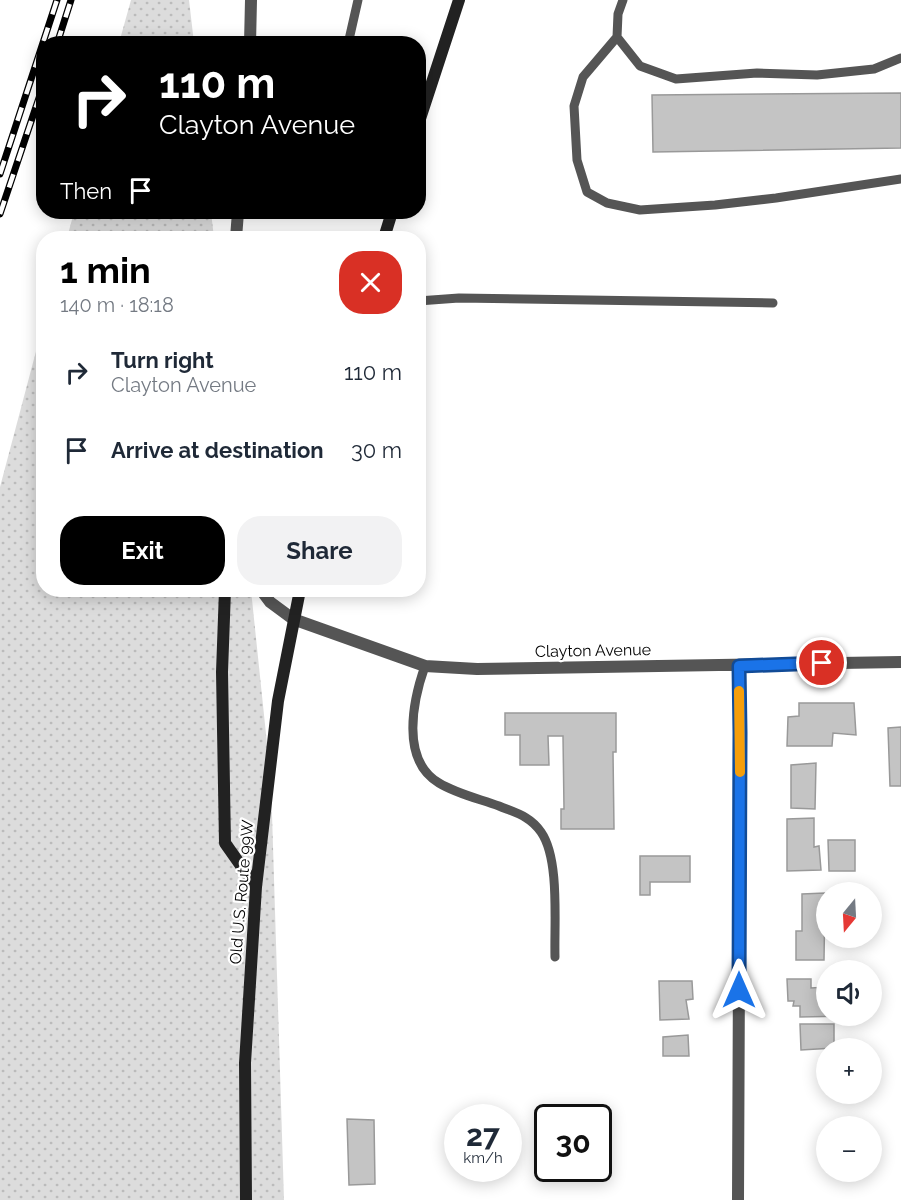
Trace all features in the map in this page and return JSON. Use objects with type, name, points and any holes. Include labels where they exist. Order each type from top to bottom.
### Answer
[{"type":"main road","points":[[426,101],[459,0]]},
{"type":"main road","points":[[225,597],[222,672],[225,843],[256,887]]},
{"type":"main road","name":"Old U.S. Route 99W","points":[[246,1200],[245,1063],[256,887],[278,702],[298,597]]},
{"type":"street","points":[[250,36],[251,0]]},
{"type":"street","name":"Clayton Avenue","points":[[266,597],[293,619],[425,666],[477,669],[901,662]]},
{"type":"street","points":[[738,1200],[739,666]]},
{"type":"lane","points":[[350,36],[358,0]]},
{"type":"lane","points":[[623,0],[618,14],[617,37],[583,77],[574,106],[577,160],[587,192],[607,203],[640,210],[715,205],[901,179]]},
{"type":"lane","points":[[617,37],[640,66],[676,79],[758,74],[817,75],[874,69],[901,58]]},
{"type":"lane","points":[[426,300],[459,298],[773,303]]},
{"type":"lane","points":[[425,666],[414,703],[412,719],[418,755],[426,773],[439,783],[528,817],[541,832],[549,847],[553,864],[555,957]]},
{"type":"shaded area","points":[[131,0],[189,0],[193,36],[121,36]]},
{"type":"shaded area","points":[[72,219],[212,219],[213,231],[69,231]]},
{"type":"shaded area","points":[[36,351],[36,597],[252,597],[271,782],[284,1200],[0,1200],[0,487]]},
{"type":"building","points":[[901,93],[901,148],[653,152],[652,95]]},
{"type":"building","points":[[799,703],[854,703],[856,735],[833,733],[832,746],[787,746],[788,717],[799,716]]},
{"type":"building","points":[[505,713],[616,713],[616,752],[613,752],[614,829],[561,829],[561,809],[564,809],[563,736],[548,736],[549,765],[520,765],[520,735],[505,735]]},
{"type":"building","points":[[901,727],[901,786],[890,786],[888,728]]},
{"type":"building","points":[[816,763],[815,809],[791,808],[791,765]]},
{"type":"building","points":[[814,818],[814,847],[819,846],[821,870],[787,871],[787,819]]},
{"type":"building","points":[[828,840],[855,840],[855,871],[829,871]]},
{"type":"building","points":[[640,856],[690,856],[690,882],[650,882],[650,895],[640,895]]},
{"type":"building","points":[[816,893],[816,948],[824,948],[824,960],[796,960],[796,931],[802,931],[802,894]]},
{"type":"building","points":[[787,979],[811,979],[811,988],[816,988],[816,1017],[800,1017],[800,1006],[793,1006],[794,1001],[788,1001]]},
{"type":"building","points":[[659,981],[692,981],[693,999],[686,1000],[689,1019],[660,1020]]},
{"type":"building","points":[[800,1024],[834,1026],[834,1038],[816,1038],[816,1049],[801,1050]]},
{"type":"building","points":[[688,1035],[689,1056],[663,1056],[663,1037]]},
{"type":"building","points":[[347,1119],[374,1120],[375,1184],[349,1185]]},
{"type":"railway","points":[[45,36],[57,0]]},
{"type":"railway","points":[[60,36],[71,0]]},
{"type":"railway","points":[[0,174],[36,64]]},
{"type":"railway","points":[[0,214],[36,107]]},
{"type":"slow traffic","points":[[739,691],[740,772]]},
{"type":"route","points":[[739,990],[739,666],[822,663]]}]
